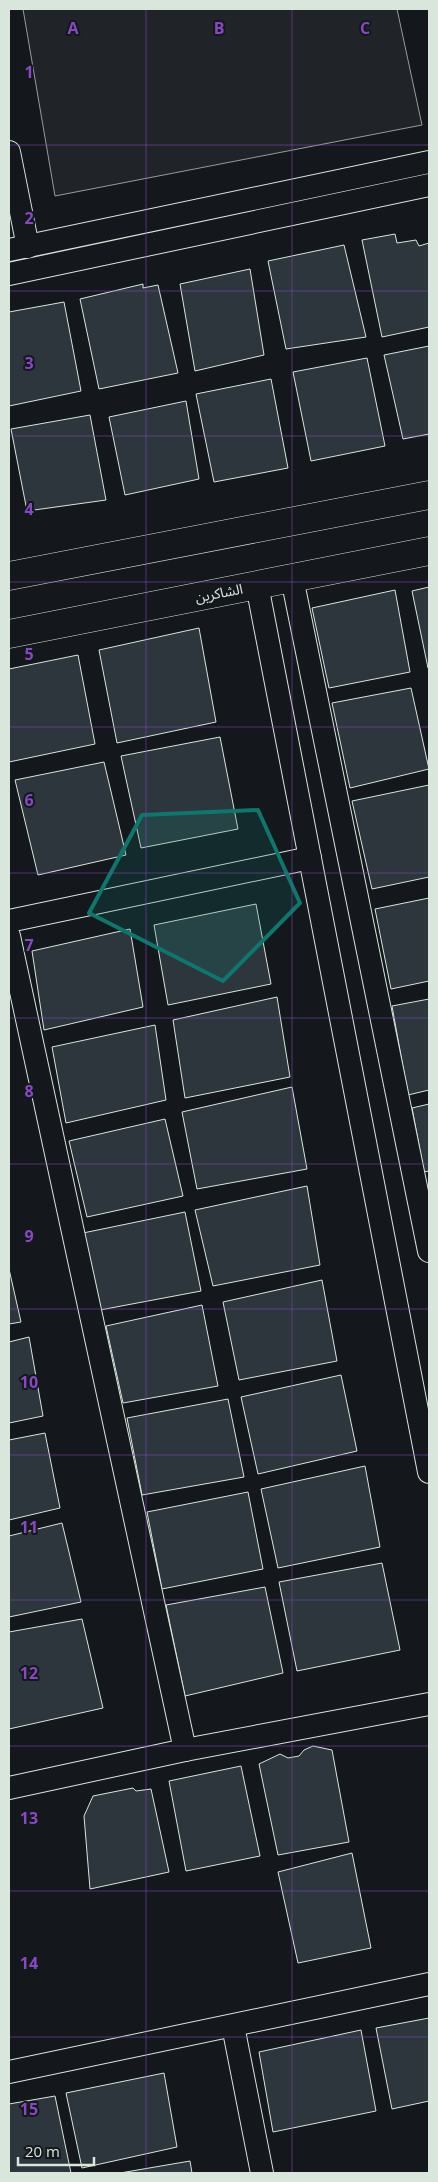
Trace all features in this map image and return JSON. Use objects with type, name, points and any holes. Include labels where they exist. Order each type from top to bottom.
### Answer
[{"type":"street","points":[[9,152],[18,249],[429,162]]},
{"type":"street","points":[[9,274],[429,185]]},
{"type":"street","points":[[9,576],[429,495]]},
{"type":"street","name":"الشاكرين","points":[[9,634],[429,551]]},
{"type":"street","points":[[292,578],[427,1224],[429,1251]]},
{"type":"street","points":[[257,585],[429,1472]]},
{"type":"street","points":[[9,921],[310,858]]},
{"type":"street","points":[[9,936],[185,1750]]},
{"type":"street","points":[[9,1788],[185,1750],[429,1704]]},
{"type":"street","points":[[9,2072],[429,1984]]},
{"type":"street","points":[[234,2026],[262,2173]]},
{"type":"highlighted area","points":[[258,810],[300,903],[223,981],[89,913],[142,815]]},
{"type":"shaded area","points":[[23,9],[397,9],[422,125],[55,196]]},
{"type":"building","points":[[395,234],[397,243],[416,240],[419,246],[429,243],[429,327],[382,337],[362,240]]},
{"type":"building","points":[[344,245],[366,337],[286,349],[268,261]]},
{"type":"building","points":[[250,269],[264,355],[195,371],[180,284]]},
{"type":"building","points":[[143,284],[143,288],[158,285],[178,373],[99,389],[80,299]]},
{"type":"building","points":[[64,302],[81,391],[9,406],[9,312]]},
{"type":"building","points":[[429,346],[429,434],[403,439],[384,355]]},
{"type":"building","points":[[367,358],[385,446],[311,461],[293,372]]},
{"type":"building","points":[[271,379],[288,468],[214,482],[196,394]]},
{"type":"building","points":[[186,401],[199,479],[125,495],[109,417]]},
{"type":"building","points":[[90,415],[106,500],[27,511],[11,429]]},
{"type":"building","points":[[429,587],[429,668],[428,668],[412,591]]},
{"type":"building","points":[[395,590],[410,672],[329,688],[312,608]]},
{"type":"building","points":[[199,628],[216,722],[117,743],[99,650]]},
{"type":"building","points":[[78,655],[95,744],[9,762],[9,669]]},
{"type":"building","points":[[411,688],[429,769],[350,788],[332,703]]},
{"type":"building","points":[[220,737],[238,829],[141,848],[121,756]]},
{"type":"building","points":[[104,762],[126,855],[38,875],[15,780]]},
{"type":"building","points":[[429,785],[429,877],[372,889],[352,801]]},
{"type":"building","points":[[429,898],[429,981],[391,989],[375,909]]},
{"type":"building","points":[[256,904],[271,984],[168,1005],[154,925]]},
{"type":"building","points":[[130,929],[143,1007],[44,1030],[32,951]]},
{"type":"building","points":[[277,997],[290,1077],[185,1098],[173,1020]]},
{"type":"building","points":[[429,999],[429,1090],[408,1095],[392,1006]]},
{"type":"building","points":[[155,1025],[166,1100],[66,1123],[52,1047]]},
{"type":"building","points":[[292,1087],[307,1169],[197,1189],[182,1112]]},
{"type":"building","points":[[429,1104],[429,1171],[424,1172],[412,1108]]},
{"type":"building","points":[[165,1119],[183,1196],[87,1217],[69,1141]]},
{"type":"building","points":[[307,1186],[320,1265],[213,1286],[195,1210]]},
{"type":"building","points":[[185,1212],[201,1291],[100,1310],[83,1233]]},
{"type":"building","points":[[9,1269],[21,1322],[9,1324]]},
{"type":"building","points":[[322,1280],[337,1361],[239,1380],[223,1302]]},
{"type":"building","points":[[202,1305],[218,1386],[123,1403],[106,1326]]},
{"type":"building","points":[[29,1337],[43,1416],[9,1423],[9,1342]]},
{"type":"building","points":[[341,1375],[357,1451],[258,1474],[241,1397]]},
{"type":"building","points":[[228,1399],[244,1477],[142,1495],[127,1418]]},
{"type":"building","points":[[45,1433],[60,1508],[9,1520],[9,1440]]},
{"type":"building","points":[[365,1466],[380,1547],[278,1568],[261,1489]]},
{"type":"building","points":[[248,1492],[263,1569],[162,1589],[147,1512]]},
{"type":"building","points":[[62,1523],[81,1602],[9,1617],[9,1536]]},
{"type":"building","points":[[382,1563],[400,1650],[297,1671],[279,1582]]},
{"type":"building","points":[[265,1587],[283,1673],[185,1696],[166,1605]]},
{"type":"building","points":[[82,1619],[103,1708],[9,1729],[9,1632]]},
{"type":"building","points":[[313,1746],[332,1750],[349,1842],[278,1855],[259,1764],[280,1754],[288,1758],[299,1756],[304,1750]]},
{"type":"building","points":[[241,1766],[260,1856],[186,1871],[169,1781]]},
{"type":"building","points":[[133,1788],[136,1791],[151,1789],[169,1872],[90,1889],[84,1816],[93,1796]]},
{"type":"building","points":[[352,1853],[371,1948],[298,1963],[278,1872]]},
{"type":"building","points":[[429,2018],[429,2101],[392,2109],[376,2028]]},
{"type":"building","points":[[361,2030],[376,2111],[273,2132],[259,2052]]},
{"type":"building","points":[[164,2073],[177,2147],[82,2168],[66,2093]]},
{"type":"building","points":[[55,2096],[71,2173],[9,2173],[9,2104]]},
{"type":"building","points":[[190,2161],[192,2173],[120,2173]]}]
